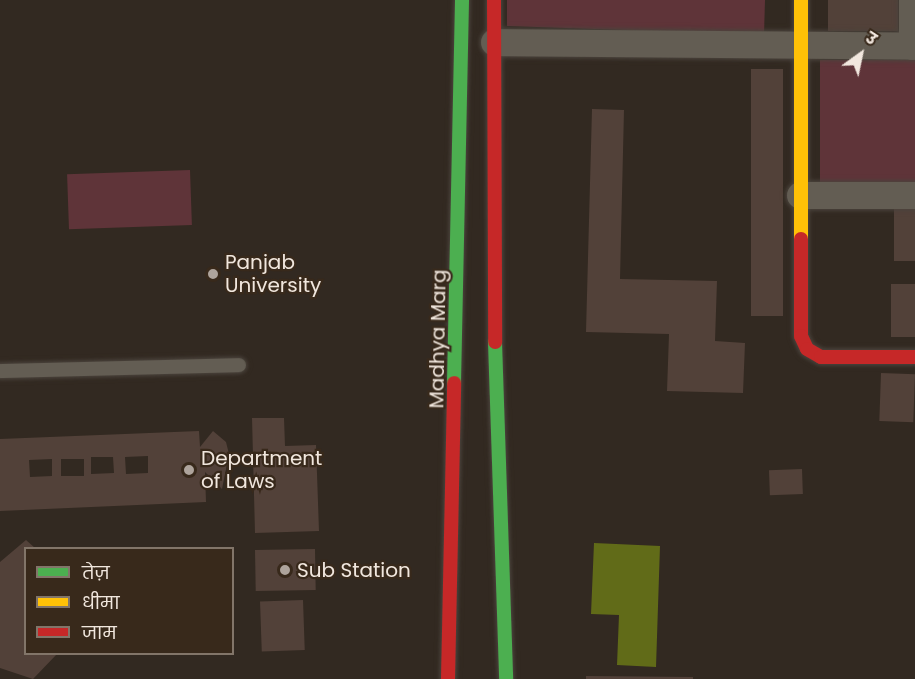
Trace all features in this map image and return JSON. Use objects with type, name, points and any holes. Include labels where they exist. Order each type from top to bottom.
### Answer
[{"type":"main road","name":"Madhya Marg","points":[[448,679],[462,0]]},
{"type":"main road","points":[[494,0],[495,365],[506,679]]},
{"type":"main road","points":[[801,0],[801,336],[807,349],[821,357],[915,357]]},
{"type":"street","points":[[494,42],[914,46],[912,0]]},
{"type":"street","points":[[800,195],[915,195]]},
{"type":"lane","points":[[0,371],[239,365]]},
{"type":"shaded area","points":[[507,0],[765,0],[764,35],[507,26]]},
{"type":"shaded area","points":[[820,60],[915,60],[915,182],[820,182]]},
{"type":"shaded area","points":[[190,170],[192,225],[69,229],[67,174]]},
{"type":"shaded area","points":[[594,543],[660,546],[656,667],[617,665],[619,615],[591,614]]},
{"type":"building","points":[[828,0],[898,0],[898,31],[828,31]]},
{"type":"building","points":[[751,69],[783,69],[783,316],[751,316]]},
{"type":"building","points":[[592,109],[624,110],[620,279],[717,281],[715,341],[745,343],[743,393],[667,391],[669,334],[586,332]]},
{"type":"building","points":[[894,209],[915,209],[915,261],[894,261]]},
{"type":"building","points":[[891,284],[915,284],[915,337],[891,337]]},
{"type":"building","points":[[881,373],[915,374],[913,422],[879,421]]},
{"type":"building","points":[[252,418],[284,418],[285,446],[316,445],[319,531],[255,533]]},
{"type":"building","name":"Department of Laws","points":[[199,431],[200,447],[213,431],[226,442],[229,454],[222,489],[205,472],[206,502],[0,511],[0,439]],"holes":[[[148,456],[148,473],[126,474],[125,457]],[[91,457],[113,457],[114,473],[91,474]],[[52,459],[52,476],[30,477],[29,460]],[[61,459],[84,459],[84,476],[61,476]]]},
{"type":"building","points":[[802,469],[803,494],[770,495],[769,470]]},
{"type":"building","points":[[26,540],[34,547],[24,547],[24,655],[56,655],[33,679],[0,668],[0,562]]},
{"type":"building","name":"Sub Station","points":[[315,549],[316,590],[256,591],[255,550]]},
{"type":"building","points":[[303,600],[305,650],[262,651],[260,602]]},
{"type":"building","points":[[586,676],[693,677],[693,679],[586,679]]},
{"type":"traffic: fast","points":[[454,383],[462,0]]},
{"type":"traffic: fast","points":[[495,342],[506,679]]},
{"type":"traffic: slow","points":[[801,0],[801,239]]},
{"type":"traffic: jam","points":[[494,0],[495,342]]},
{"type":"traffic: jam","points":[[801,239],[801,336],[807,349],[821,357],[915,357]]},
{"type":"traffic: jam","points":[[448,679],[454,383]]},
{"type":"place","name":"Panjab University","points":[[213,274]]},
{"type":"place","name":"Department of Laws","points":[[189,470]]},
{"type":"place","name":"Sub Station","points":[[285,570]]}]
